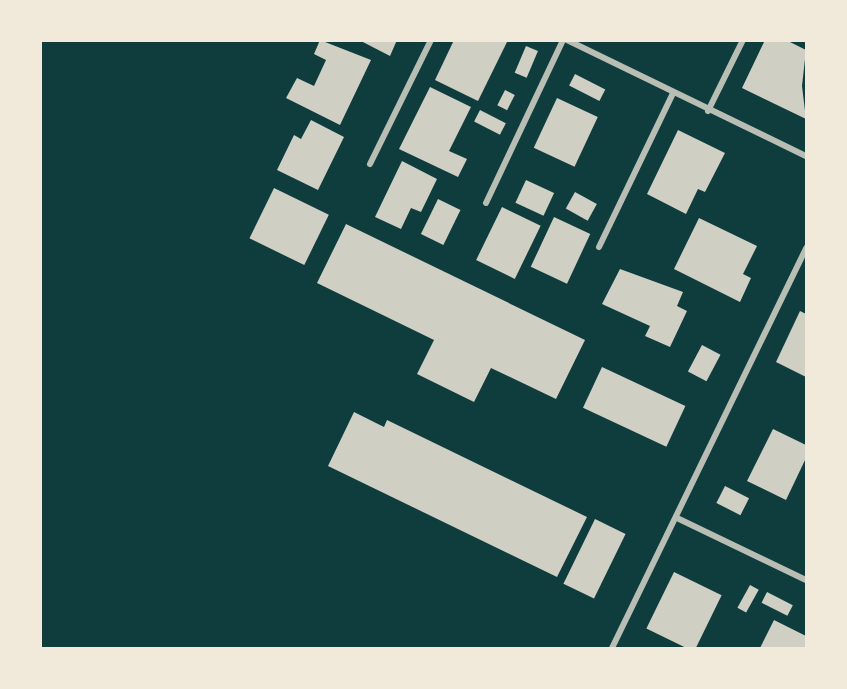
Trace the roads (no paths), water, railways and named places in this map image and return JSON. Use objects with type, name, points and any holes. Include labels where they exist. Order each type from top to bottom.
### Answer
[{"type":"street","points":[[370,164],[431,40]]},
{"type":"street","points":[[486,203],[565,40],[708,111],[807,156]]},
{"type":"street","points":[[708,111],[743,40]]},
{"type":"street","points":[[599,247],[673,93]]},
{"type":"street","points":[[612,648],[807,248]]},
{"type":"street","points":[[677,518],[807,580]]}]
